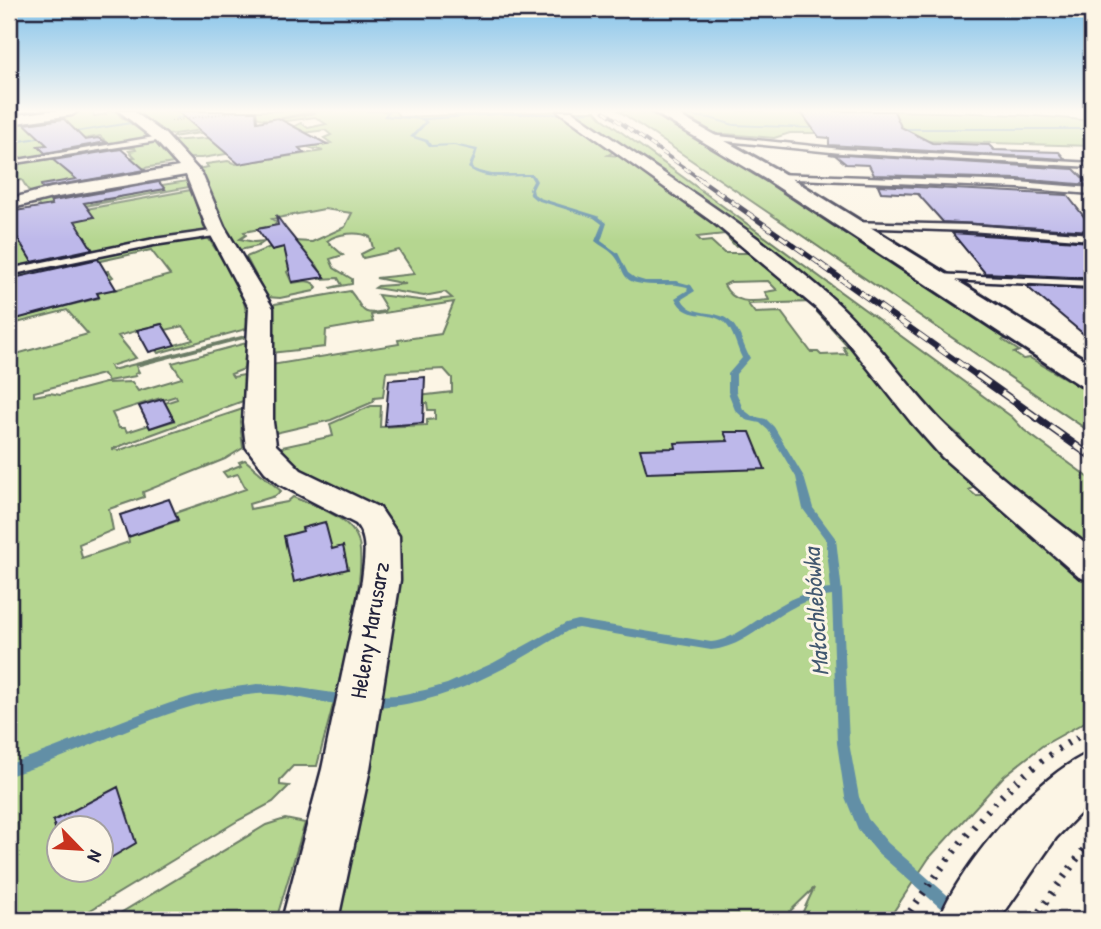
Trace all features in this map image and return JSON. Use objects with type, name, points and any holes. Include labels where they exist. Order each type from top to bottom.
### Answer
[{"type":"street","name":"Heleny Marusarz","points":[[174,154],[190,170],[200,186],[219,233],[261,309],[258,422],[261,447],[290,477],[368,516],[381,536],[381,580],[346,769],[310,920]]},
{"type":"street","points":[[626,154],[746,240],[824,303],[853,332],[936,432],[983,477],[1092,568]]},
{"type":"street","points":[[737,154],[851,224],[1092,379]]},
{"type":"street","points":[[9,204],[190,170]]},
{"type":"street","points":[[967,920],[981,856],[1054,805],[1092,774]]},
{"type":"lane","points":[[16,161],[39,154]]},
{"type":"lane","points":[[895,154],[1092,165]]},
{"type":"lane","points":[[774,176],[1018,185],[1092,191]]},
{"type":"lane","points":[[851,224],[971,228],[1092,237]]},
{"type":"lane","points":[[9,272],[154,242],[219,233]]},
{"type":"lane","points":[[934,277],[1092,284]]},
{"type":"path","points":[[1033,920],[1092,838]]},
{"type":"path","points":[[904,920],[981,856]]},
{"type":"green space","points":[[9,154],[51,154],[9,162]]},
{"type":"green space","points":[[63,154],[76,154],[78,158],[84,154],[97,154],[103,160],[135,157],[132,154],[166,154],[173,163],[87,178],[90,182],[164,168],[178,169],[36,194],[30,193],[22,180],[11,181],[16,194],[23,197],[9,202],[9,163],[23,163]]},
{"type":"green space","points":[[183,154],[224,154],[202,158],[186,158]]},
{"type":"green space","points":[[301,154],[622,156],[708,216],[741,245],[735,246],[725,234],[697,237],[702,242],[711,241],[724,253],[750,253],[812,302],[748,304],[755,313],[781,312],[811,352],[821,355],[847,354],[843,347],[848,346],[815,307],[981,484],[969,490],[976,496],[989,496],[1027,521],[1092,578],[1092,718],[1042,746],[1004,776],[929,858],[888,920],[799,920],[814,888],[781,920],[329,920],[350,839],[396,539],[297,469],[277,448],[333,436],[330,424],[371,406],[381,406],[380,427],[427,425],[427,420],[435,419],[435,410],[428,410],[427,403],[419,403],[419,396],[452,392],[452,378],[444,369],[386,372],[383,397],[374,398],[373,402],[331,420],[271,434],[271,365],[399,344],[398,340],[441,334],[454,302],[371,315],[373,322],[326,330],[325,347],[271,353],[271,310],[275,304],[350,291],[362,309],[376,313],[386,308],[378,295],[428,301],[452,298],[445,292],[424,296],[375,288],[406,284],[376,278],[415,274],[399,250],[363,258],[361,254],[373,248],[370,237],[354,234],[336,236],[327,241],[343,255],[330,259],[334,268],[352,279],[352,284],[330,288],[342,285],[338,278],[319,279],[323,277],[317,265],[287,272],[292,283],[312,282],[317,287],[314,291],[280,298],[267,297],[246,257],[275,245],[293,241],[312,242],[345,227],[352,213],[324,209],[272,219],[276,222],[275,226],[244,232],[246,235],[240,239],[265,241],[258,246],[240,250],[222,224],[197,169],[208,167],[206,164],[228,161],[236,164]],"holes":[[[768,281],[777,290],[765,292],[769,300],[737,299],[724,285],[730,282]]]},
{"type":"green space","points":[[626,154],[652,154],[1012,417],[1024,430],[1092,480],[1092,556],[998,479],[960,436],[926,406],[869,339]]},
{"type":"green space","points":[[683,154],[728,154],[966,305],[1007,339],[1003,340],[1019,351],[1014,353],[1023,359],[1030,358],[1092,394],[1092,433]]},
{"type":"green space","points":[[178,174],[184,177],[158,182],[154,179],[142,181],[145,186],[86,196],[92,204],[127,195],[124,191],[187,181],[189,187],[9,220],[42,212],[38,204],[28,205],[28,202],[43,196]]},
{"type":"green space","points":[[191,190],[206,232],[85,254],[84,252],[93,250],[90,245],[30,258],[34,265],[12,270],[16,263],[9,259],[9,223]]},
{"type":"green space","points":[[207,236],[235,280],[244,304],[246,329],[158,353],[156,350],[193,340],[183,326],[166,330],[161,324],[118,336],[136,358],[110,366],[112,370],[245,336],[136,366],[139,372],[136,376],[108,381],[103,374],[34,392],[34,396],[50,393],[60,395],[105,383],[132,382],[138,391],[182,378],[172,363],[246,343],[244,369],[231,374],[233,377],[244,375],[243,401],[112,449],[120,450],[243,409],[243,448],[225,459],[143,492],[144,497],[109,509],[113,530],[79,544],[82,558],[129,542],[128,537],[177,521],[175,513],[246,489],[238,474],[227,477],[223,472],[241,465],[239,462],[245,460],[281,491],[275,496],[249,504],[250,509],[287,502],[293,497],[336,516],[351,528],[356,535],[360,552],[355,611],[317,766],[293,766],[280,780],[280,785],[289,786],[273,802],[74,920],[9,920],[9,356],[88,334],[67,310],[9,325],[9,320],[99,298],[92,280],[54,271],[10,279],[9,274],[157,243]],"holes":[[[151,250],[170,275],[114,290],[107,280],[113,277],[108,271],[89,276],[82,265]],[[176,396],[177,399],[165,403],[174,421],[150,428],[149,425],[127,432],[125,428],[119,428],[112,413]]]},
{"type":"green space","points":[[285,819],[305,823],[276,920],[109,920],[266,825]]},
{"type":"building","points":[[88,154],[127,154],[145,170],[42,188],[41,185],[76,179],[53,160]]},
{"type":"building","points":[[228,154],[296,154],[239,164]]},
{"type":"building","points":[[831,154],[1074,169],[1090,185],[1018,179],[874,175],[869,165],[846,164]]},
{"type":"building","points":[[987,154],[1061,154],[1065,159]]},
{"type":"building","points":[[159,182],[165,189],[84,203],[94,217],[75,221],[92,249],[32,262],[9,224],[9,212],[52,205],[50,201]]},
{"type":"building","points":[[878,185],[1067,195],[1092,227],[1092,231],[943,222],[918,194],[881,192]]},
{"type":"building","points":[[276,215],[325,277],[292,282],[284,247],[272,250],[257,229],[278,225]]},
{"type":"building","points":[[952,233],[1092,242],[1092,278],[985,273]]},
{"type":"building","points":[[98,259],[116,289],[97,293],[99,297],[16,319],[9,303],[9,279]]},
{"type":"building","points":[[1026,286],[1092,289],[1092,341]]},
{"type":"building","points":[[162,324],[175,345],[149,352],[137,330]]},
{"type":"building","points":[[425,377],[423,423],[385,426],[389,380]]},
{"type":"building","points":[[163,399],[174,420],[150,428],[139,406]]},
{"type":"building","points":[[724,432],[750,432],[765,469],[647,473],[640,449],[676,448],[675,443],[728,441]]},
{"type":"building","points":[[169,499],[178,520],[128,537],[120,515]]},
{"type":"building","points":[[325,522],[332,549],[343,546],[348,569],[294,582],[284,536]]},
{"type":"building","points":[[118,787],[136,843],[116,855],[116,814],[66,814]]},
{"type":"waterway","name":"Małochlebówka","points":[[475,154],[470,168],[477,172],[492,176],[531,175],[535,181],[531,189],[532,195],[538,199],[596,217],[605,224],[598,241],[616,254],[633,280],[689,286],[692,291],[678,298],[681,305],[692,312],[719,317],[733,328],[746,358],[732,374],[732,392],[739,410],[749,418],[763,421],[771,429],[800,477],[808,509],[831,539],[837,592]]},
{"type":"waterway","points":[[372,701],[399,700],[449,688],[497,667],[566,627],[578,624],[711,646],[722,645],[738,638],[789,604],[803,598],[837,592]]},
{"type":"waterway","name":"Małochlebówka","points":[[837,592],[843,743],[852,797],[863,824],[883,848],[965,920]]},
{"type":"waterway","points":[[9,770],[162,711],[225,694],[268,689],[347,700]]},
{"type":"railway","points":[[665,154],[700,179]]},
{"type":"railway","points":[[698,178],[823,266]]},
{"type":"railway","points":[[820,264],[979,377]]},
{"type":"railway","points":[[977,375],[1092,457]]}]
